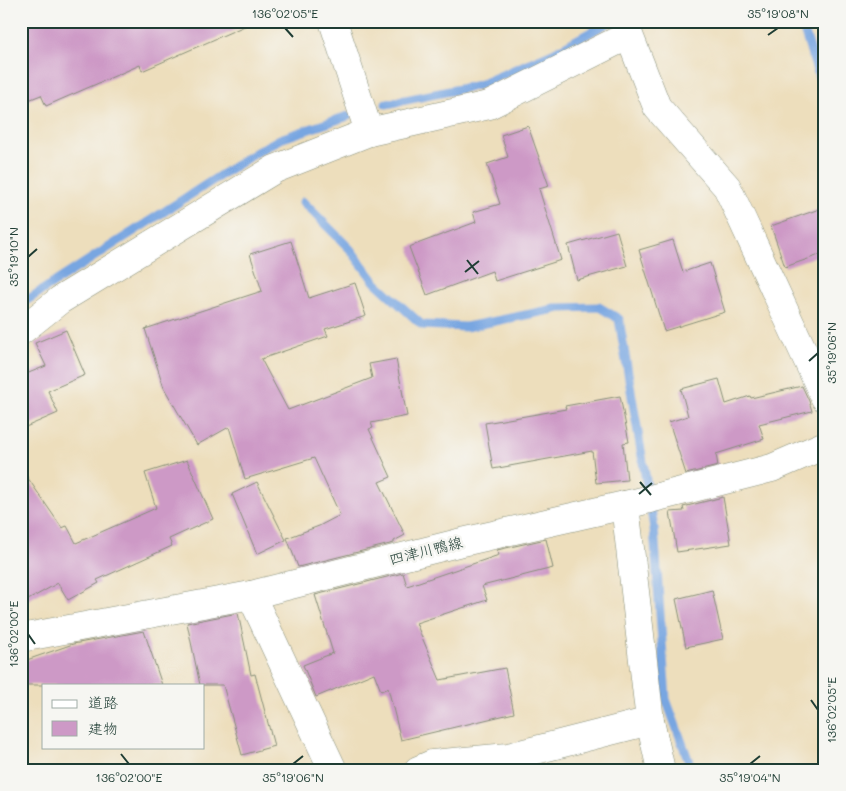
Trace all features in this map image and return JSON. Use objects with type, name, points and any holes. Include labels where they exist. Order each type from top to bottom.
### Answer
[{"type":"street","points":[[333,21],[369,132]]},
{"type":"street","points":[[21,331],[60,300],[275,169],[369,132],[489,105],[629,34],[657,107],[727,188],[825,398]]},
{"type":"street","name":"四津川鴨線","points":[[21,638],[252,595],[458,543],[663,496],[772,468],[825,445]]},
{"type":"street","points":[[629,504],[650,721],[661,770]]},
{"type":"street","points":[[252,595],[333,770]]},
{"type":"street","points":[[418,770],[432,764],[508,757],[650,721]]},
{"type":"building","points":[[21,21],[256,21],[142,71],[140,65],[46,106],[41,95],[21,103]]},
{"type":"building","points":[[528,126],[549,186],[539,189],[561,260],[495,281],[492,271],[427,295],[409,247],[476,222],[473,212],[500,204],[487,164],[508,157],[501,135]]},
{"type":"building","points":[[825,207],[825,253],[785,267],[771,226]]},
{"type":"building","points":[[617,231],[627,266],[577,280],[568,245]]},
{"type":"building","points":[[673,240],[683,272],[710,263],[725,312],[664,331],[639,250]]},
{"type":"building","points":[[291,241],[309,298],[355,283],[366,316],[325,329],[328,336],[261,359],[288,410],[372,378],[369,364],[396,359],[407,416],[371,423],[373,428],[369,429],[391,477],[379,482],[405,535],[394,541],[394,543],[298,567],[287,538],[319,526],[340,515],[314,458],[245,479],[229,427],[197,445],[164,388],[145,329],[262,291],[250,254]]},
{"type":"building","points":[[66,330],[85,375],[48,391],[58,413],[21,429],[21,376],[46,366],[35,343]]},
{"type":"building","points":[[719,379],[726,404],[750,396],[751,398],[802,386],[812,411],[759,424],[764,439],[716,454],[718,466],[686,474],[669,422],[688,416],[681,389]]},
{"type":"building","points":[[620,396],[629,442],[623,443],[627,480],[596,483],[592,451],[493,469],[485,423],[566,409],[565,406]]},
{"type":"building","points":[[187,460],[213,519],[169,539],[172,546],[97,580],[99,583],[68,600],[58,583],[21,604],[21,468],[62,528],[67,526],[76,543],[156,508],[145,473]]},
{"type":"building","points":[[257,482],[286,540],[257,554],[232,494]]},
{"type":"building","points":[[723,497],[731,544],[677,552],[670,512],[684,511],[683,507]]},
{"type":"building","points":[[546,539],[553,568],[482,586],[487,600],[416,623],[440,680],[505,668],[514,713],[401,740],[388,688],[381,691],[374,673],[316,697],[303,665],[333,653],[315,595],[403,573],[407,586],[499,555],[497,550]]},
{"type":"building","points":[[712,590],[723,639],[686,647],[676,599]]},
{"type":"building","points":[[238,613],[251,675],[255,674],[274,746],[242,755],[223,685],[200,684],[187,623]]},
{"type":"building","points":[[144,631],[162,684],[21,685],[21,662],[73,644]]},
{"type":"waterway","points":[[386,104],[479,85],[553,53],[611,21]]},
{"type":"waterway","points":[[801,21],[825,95]]},
{"type":"waterway","points":[[21,304],[255,153],[280,139],[348,116]]},
{"type":"waterway","points":[[303,202],[350,249],[375,282],[422,325],[466,327],[560,308],[599,307],[619,319],[654,528],[666,699],[692,770]]}]
